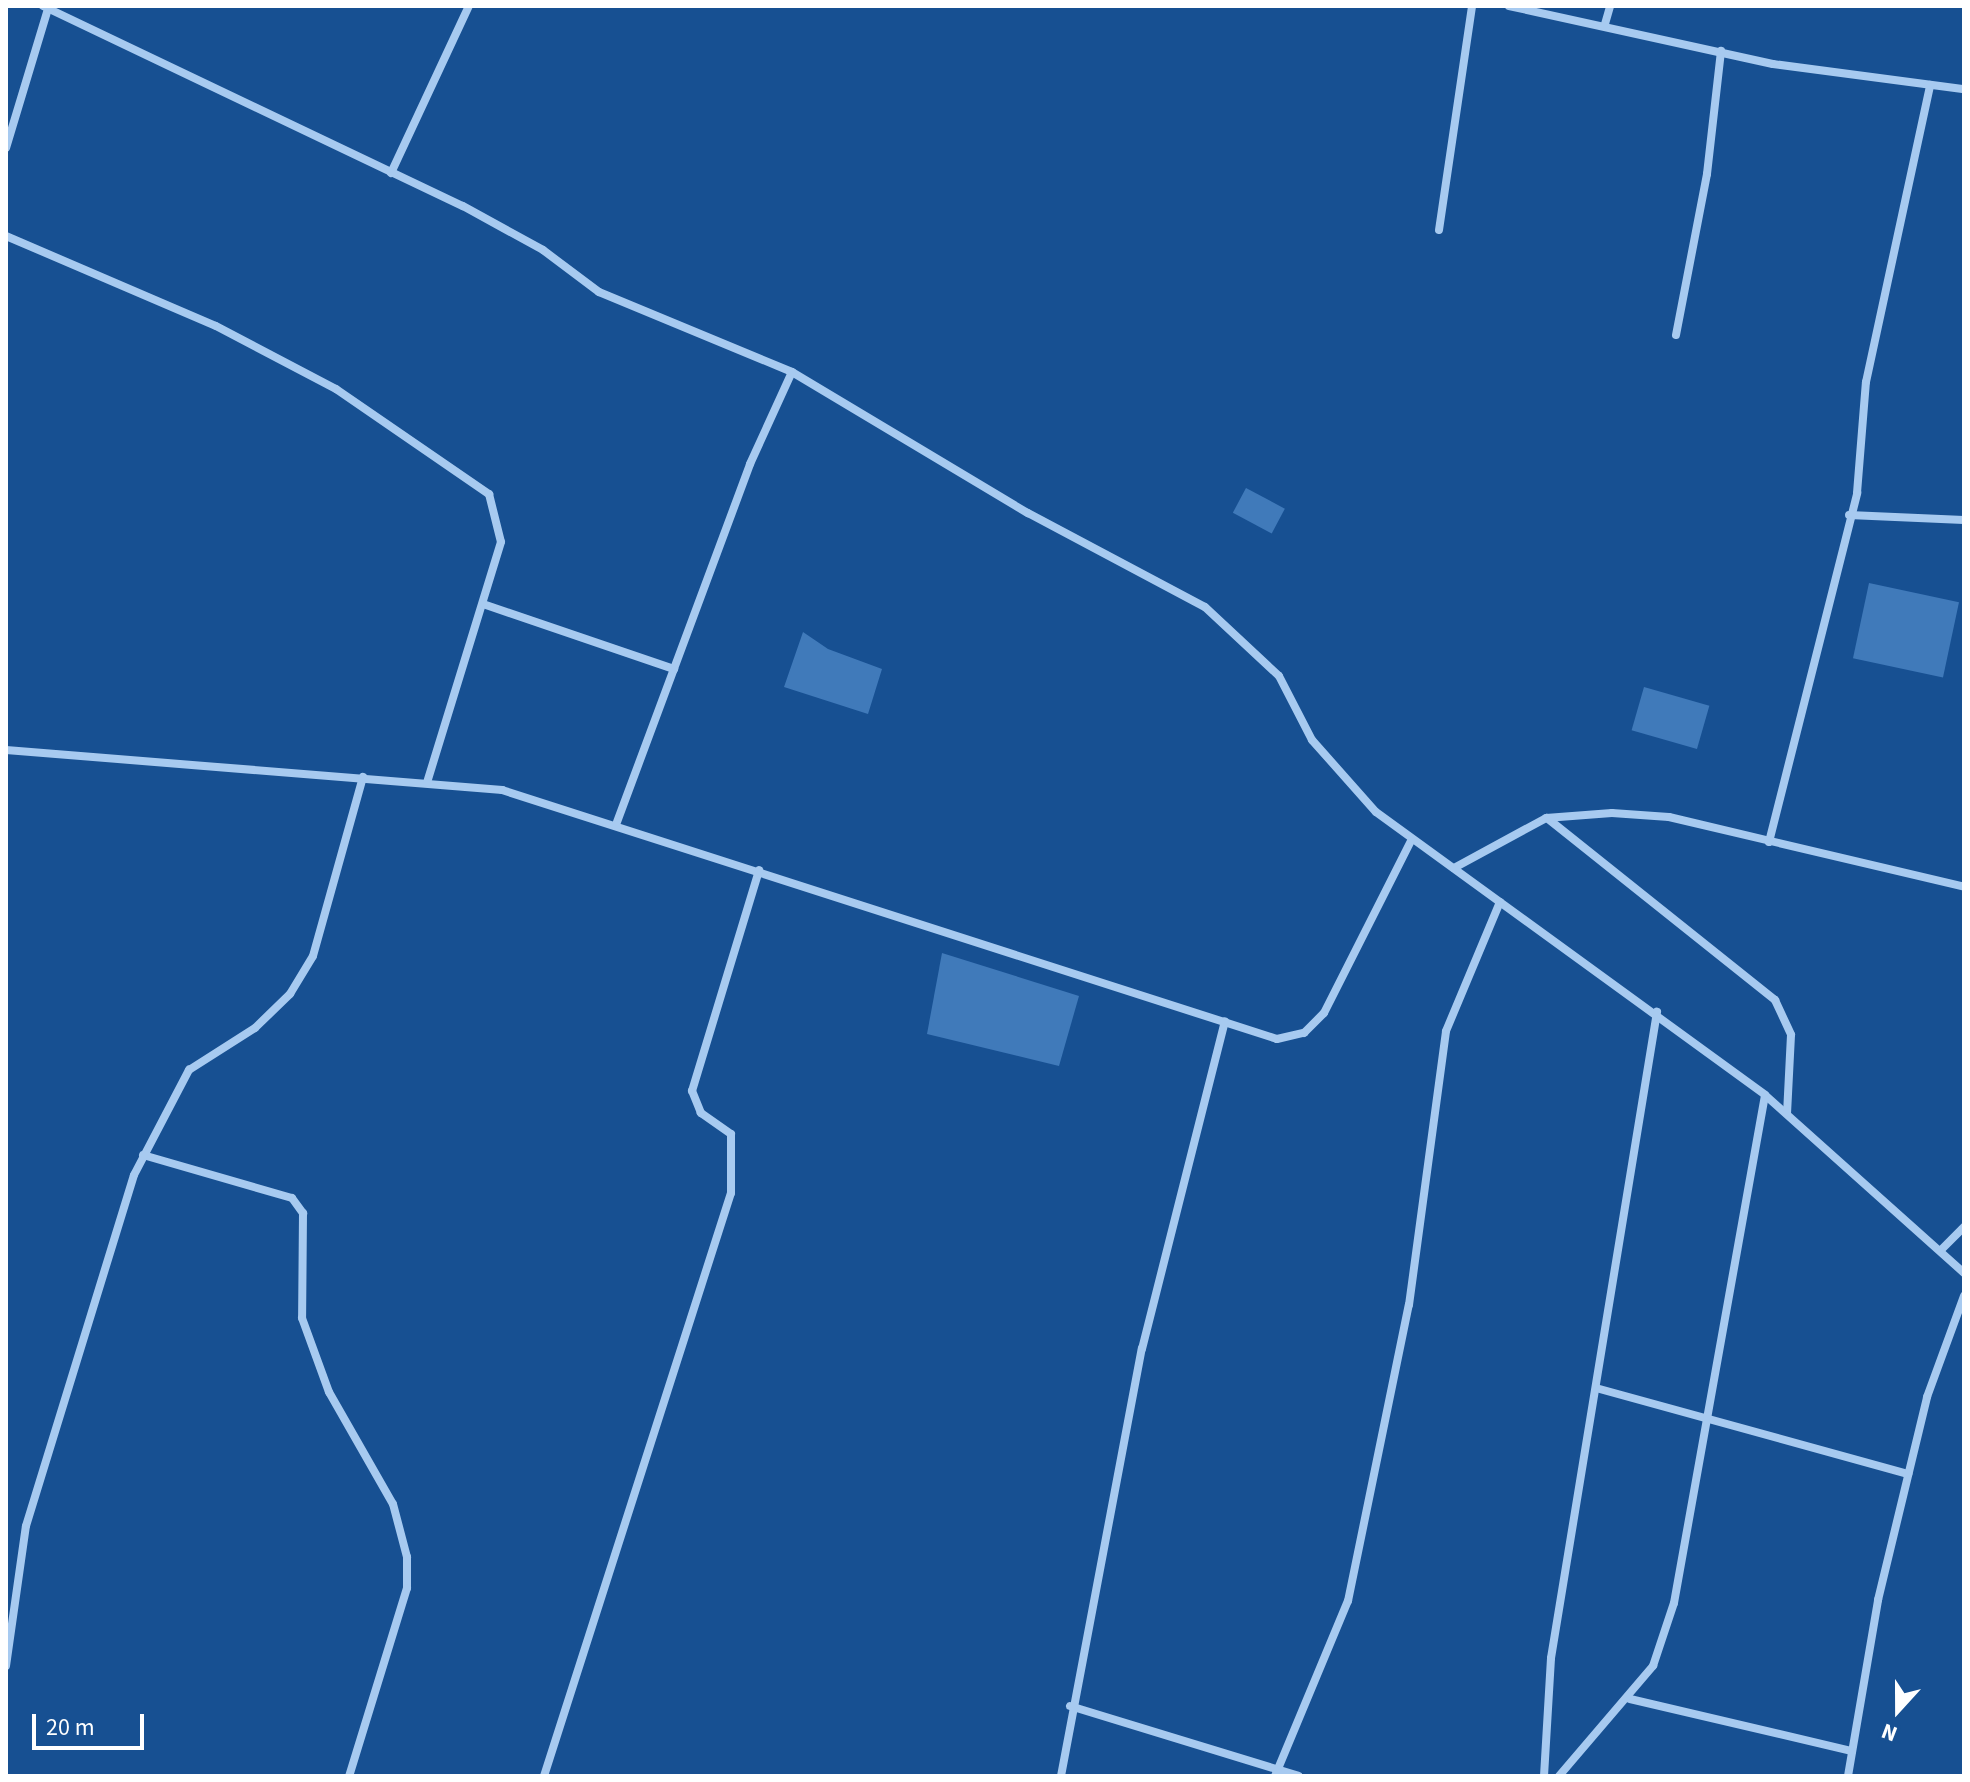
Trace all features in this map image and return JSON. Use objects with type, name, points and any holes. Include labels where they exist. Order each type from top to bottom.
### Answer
[{"type":"street","points":[[391,173],[469,6]]},
{"type":"street","points":[[1439,230],[1472,6]]},
{"type":"street","points":[[1509,6],[1721,51],[1964,89]]},
{"type":"street","points":[[1605,24],[1610,6]]},
{"type":"street","points":[[6,148],[46,8],[391,173],[543,250],[599,292],[792,372],[1028,513],[1205,607],[1279,676],[1312,740],[1347,783],[1412,839],[1657,1012],[1765,1095],[1964,1273]]},
{"type":"street","points":[[1676,335],[1707,174],[1721,51]]},
{"type":"street","points":[[1769,842],[1800,741],[1849,515],[1857,493],[1866,382],[1930,85]]},
{"type":"street","points":[[6,236],[229,333],[336,389],[473,481],[496,506],[501,542],[428,780]]},
{"type":"street","points":[[617,822],[750,464],[792,372]]},
{"type":"street","points":[[1849,515],[1964,520]]},
{"type":"street","points":[[483,604],[674,669]]},
{"type":"street","points":[[6,750],[132,765],[428,780],[502,790],[617,822],[1277,1039],[1304,1033],[1324,1013],[1412,839]]},
{"type":"street","points":[[6,1666],[26,1526],[143,1155],[189,1070],[255,1028],[290,994],[313,956],[363,777]]},
{"type":"street","points":[[1454,868],[1546,818],[1612,813],[1669,817],[1964,887]]},
{"type":"street","points":[[1546,818],[1775,1000],[1791,1035],[1787,1113]]},
{"type":"street","points":[[544,1776],[731,1193],[731,1134],[701,1113],[692,1091],[759,870]]},
{"type":"street","points":[[1276,1773],[1356,1573],[1409,1305],[1446,1031],[1500,902]]},
{"type":"street","points":[[1544,1776],[1551,1658],[1657,1012]]},
{"type":"street","points":[[1061,1776],[1070,1706],[1142,1349],[1225,1021]]},
{"type":"street","points":[[1559,1776],[1630,1699],[1653,1666],[1674,1603],[1765,1095]]},
{"type":"street","points":[[143,1155],[292,1198],[303,1213],[302,1318],[329,1392],[393,1504],[407,1557],[407,1588],[349,1776]]},
{"type":"street","points":[[1941,1250],[1964,1227]]},
{"type":"street","points":[[1848,1776],[1908,1474],[1927,1397],[1964,1296]]},
{"type":"street","points":[[1596,1388],[1707,1416],[1908,1474]]},
{"type":"street","points":[[1630,1699],[1852,1751]]},
{"type":"street","points":[[1070,1706],[1276,1773],[1299,1776]]},
{"type":"building","points":[[1246,488],[1285,509],[1272,533],[1233,513]]},
{"type":"building","points":[[1869,583],[1959,602],[1943,677],[1853,658]]},
{"type":"building","points":[[803,632],[828,649],[882,669],[868,714],[784,687]]},
{"type":"building","points":[[1644,687],[1709,706],[1697,749],[1632,730]]},
{"type":"building","points":[[942,953],[1079,996],[1059,1066],[927,1034]]}]
